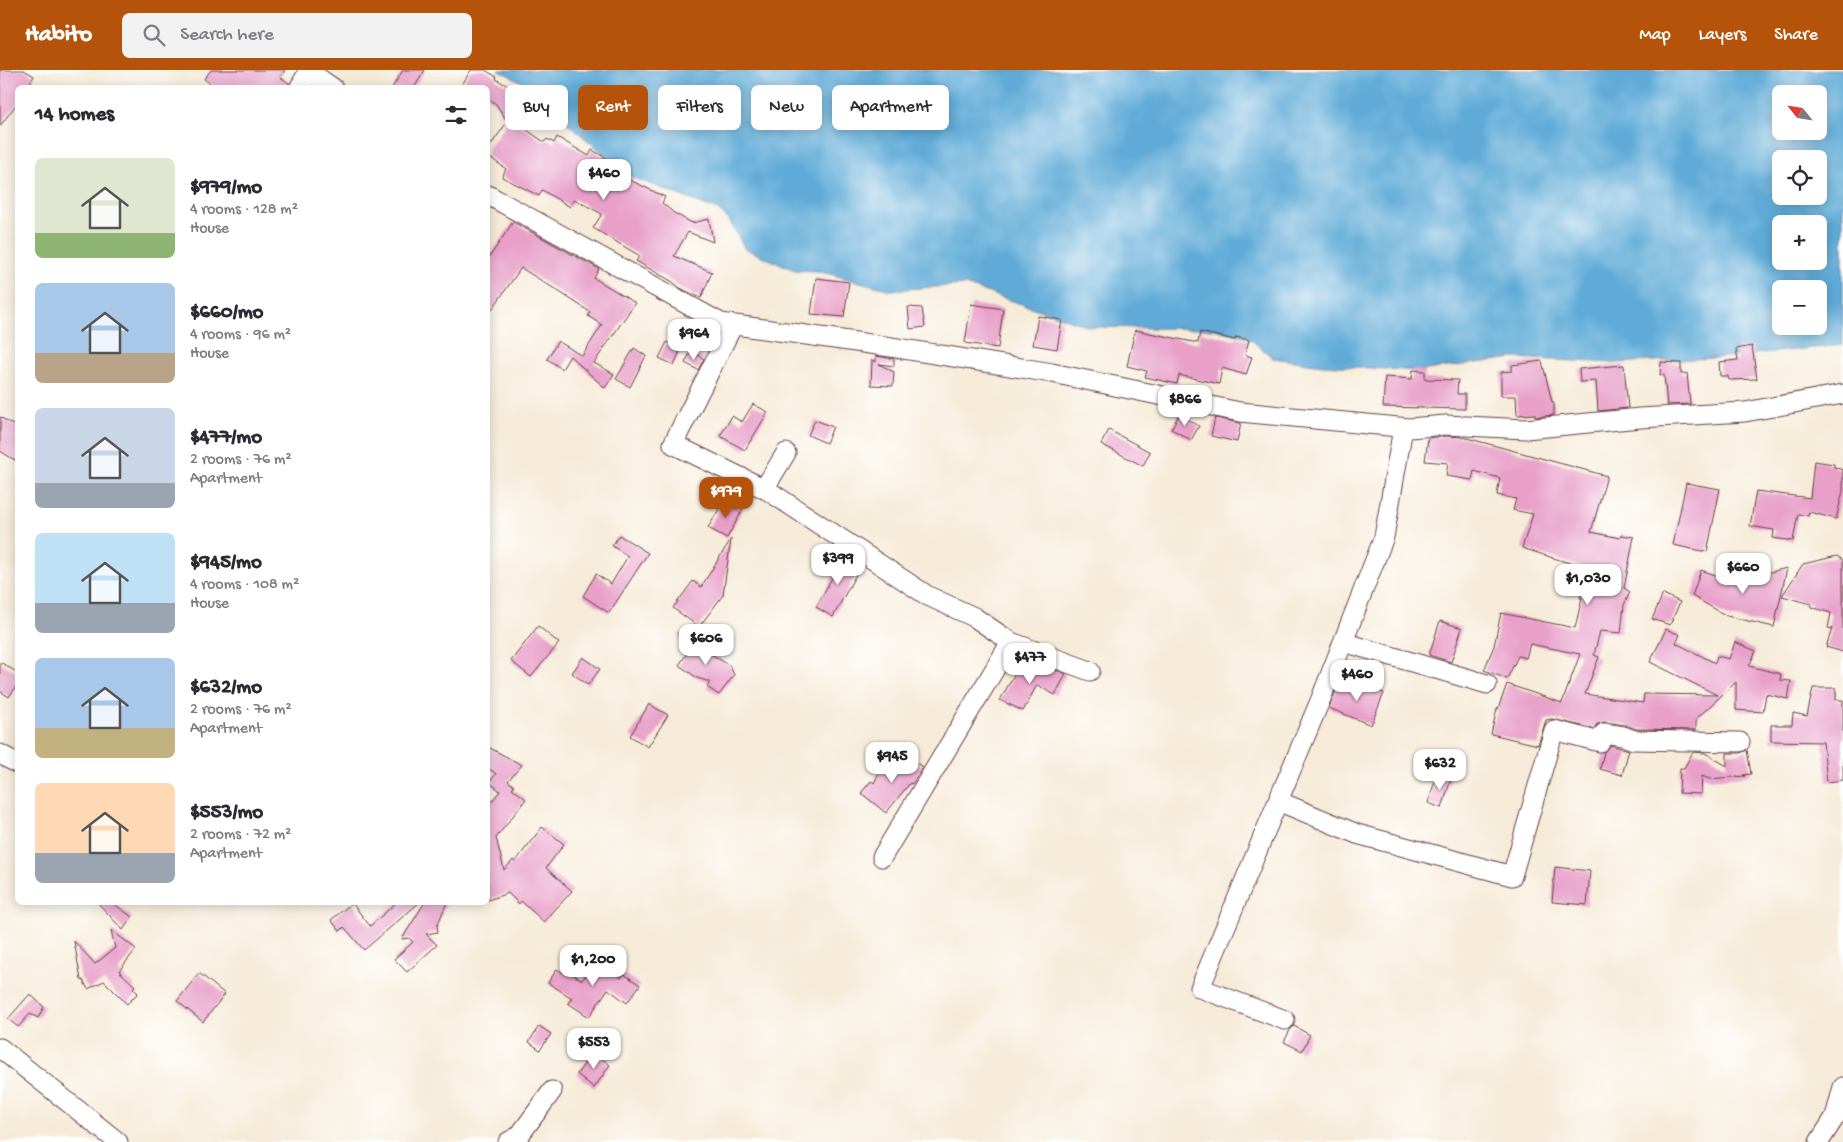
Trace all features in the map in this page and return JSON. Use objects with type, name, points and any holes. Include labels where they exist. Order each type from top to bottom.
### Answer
[{"type":"street","points":[[300,85],[308,71],[329,85]]},
{"type":"street","points":[[490,196],[721,323],[891,347],[1052,373],[1240,412],[1403,428],[1446,425],[1526,429],[1640,418],[1744,412],[1843,394]]},
{"type":"street","points":[[733,325],[673,444],[764,489],[928,596],[974,617],[1011,642],[1090,671]]},
{"type":"street","points":[[1285,1020],[1200,988],[1343,642],[1384,537],[1403,428]]},
{"type":"street","points":[[764,489],[786,453]]},
{"type":"street","points":[[882,857],[1011,642]]},
{"type":"street","points":[[1343,642],[1487,684]]},
{"type":"street","points":[[1278,801],[1357,834],[1512,876],[1554,730],[1600,742],[1604,733],[1634,740],[1740,742]]},
{"type":"street","points":[[0,754],[15,762]]},
{"type":"street","points":[[0,1048],[118,1142]]},
{"type":"street","points":[[1818,1142],[1835,1117],[1843,1087]]},
{"type":"street","points":[[508,1142],[519,1136],[552,1091]]},
{"type":"water","points":[[498,70],[1843,70],[1843,345],[1715,358],[1614,363],[1513,358],[1419,371],[1322,365],[1273,358],[1248,337],[1213,329],[1090,327],[965,285],[891,290],[817,271],[795,270],[745,249],[729,220],[718,210],[631,177],[568,124],[568,85],[525,85]]},
{"type":"building","points":[[0,70],[24,70],[34,76],[29,85],[15,85],[15,106],[0,126]]},
{"type":"building","points":[[211,70],[285,70],[280,77],[289,83],[289,85],[213,85],[204,79]]},
{"type":"building","points":[[403,70],[425,70],[416,85],[394,85]]},
{"type":"building","points":[[471,70],[485,70],[497,77],[496,79],[506,85],[505,118],[496,104],[490,100],[490,85],[462,85]]},
{"type":"building","points":[[505,125],[505,130],[527,130],[544,142],[547,139],[554,143],[557,137],[589,156],[592,150],[612,161],[607,169],[665,197],[662,203],[674,213],[692,223],[709,219],[713,242],[688,232],[674,256],[712,272],[701,298],[680,288],[636,261],[640,256],[593,228],[602,214],[574,199],[570,207],[542,190],[539,196],[502,177],[506,169],[490,157],[490,146]]},
{"type":"building","points":[[513,222],[599,269],[594,278],[635,303],[594,363],[614,374],[605,388],[570,356],[562,369],[547,359],[558,341],[582,356],[602,325],[588,316],[590,312],[521,268],[490,312],[490,256]]},
{"type":"building","points":[[816,278],[849,282],[844,317],[811,314]]},
{"type":"building","points":[[971,304],[1003,309],[998,348],[965,343]]},
{"type":"building","points":[[908,307],[922,308],[925,327],[910,329]]},
{"type":"building","points":[[1038,316],[1062,320],[1057,349],[1033,345]]},
{"type":"building","points":[[1135,330],[1198,343],[1200,332],[1235,340],[1236,337],[1249,340],[1245,355],[1252,357],[1246,375],[1222,368],[1219,384],[1179,375],[1177,384],[1145,377],[1147,371],[1127,366]]},
{"type":"building","points":[[667,342],[681,349],[674,365],[659,358]]},
{"type":"building","points":[[1752,346],[1757,379],[1729,380],[1728,376],[1720,376],[1719,362],[1738,360],[1736,349]]},
{"type":"building","points":[[634,348],[646,356],[630,387],[616,379]]},
{"type":"building","points":[[691,351],[704,359],[698,370],[685,363]]},
{"type":"building","points":[[876,356],[894,359],[894,366],[879,364],[894,372],[893,386],[871,385],[872,360],[876,362]]},
{"type":"building","points":[[1542,361],[1552,402],[1554,402],[1554,415],[1535,417],[1535,414],[1517,415],[1516,396],[1501,396],[1501,372],[1512,371],[1512,365]]},
{"type":"building","points":[[1661,362],[1681,363],[1681,374],[1687,373],[1690,404],[1667,405],[1664,375],[1660,375]]},
{"type":"building","points":[[1624,365],[1628,408],[1598,411],[1596,381],[1580,382],[1579,369]]},
{"type":"building","points":[[1413,370],[1425,371],[1425,379],[1458,380],[1457,394],[1465,394],[1465,409],[1383,407],[1385,377],[1412,379]]},
{"type":"building","points":[[753,404],[768,412],[745,450],[720,436],[732,416],[742,422]]},
{"type":"building","points":[[1179,415],[1199,426],[1191,440],[1171,429]]},
{"type":"building","points":[[0,417],[15,426],[15,460],[0,451]]},
{"type":"building","points":[[1215,418],[1241,423],[1237,442],[1211,436]]},
{"type":"building","points":[[815,420],[833,427],[826,443],[808,435]]},
{"type":"building","points":[[1109,430],[1150,452],[1143,466],[1101,444]]},
{"type":"building","points":[[1463,437],[1607,476],[1591,532],[1620,538],[1621,535],[1634,537],[1624,588],[1630,592],[1624,605],[1621,633],[1600,631],[1594,655],[1599,657],[1585,694],[1643,703],[1644,694],[1717,695],[1650,662],[1666,629],[1680,635],[1676,643],[1715,663],[1717,656],[1729,659],[1735,642],[1756,651],[1749,666],[1781,674],[1780,680],[1791,681],[1788,699],[1766,694],[1763,712],[1736,710],[1736,682],[1696,719],[1696,730],[1636,729],[1605,722],[1597,724],[1594,729],[1552,719],[1546,720],[1538,745],[1491,734],[1497,709],[1507,684],[1562,703],[1580,654],[1530,644],[1526,658],[1518,656],[1507,679],[1484,670],[1494,646],[1501,613],[1575,628],[1582,598],[1580,598],[1588,569],[1522,548],[1533,514],[1513,510],[1516,499],[1497,495],[1500,478],[1474,471],[1472,480],[1446,476],[1448,463],[1425,461],[1428,438]]},
{"type":"building","points":[[1814,461],[1834,464],[1834,467],[1843,470],[1843,491],[1836,519],[1809,512],[1808,516],[1798,514],[1793,541],[1773,538],[1774,530],[1750,526],[1756,491],[1810,498]]},
{"type":"building","points":[[1686,483],[1720,489],[1707,552],[1673,545]]},
{"type":"building","points":[[725,499],[743,509],[727,538],[708,528]]},
{"type":"building","points":[[619,535],[648,553],[609,613],[583,596],[596,574],[611,584],[628,556],[612,546]]},
{"type":"building","points":[[731,539],[723,595],[699,627],[673,608],[693,581],[701,587]]},
{"type":"building","points":[[844,556],[861,565],[833,617],[816,607]]},
{"type":"building","points":[[1837,556],[1843,560],[1843,652],[1826,647],[1832,629],[1828,628],[1831,613],[1811,607],[1811,604],[1782,596],[1803,564]]},
{"type":"building","points":[[1744,568],[1768,575],[1770,572],[1787,568],[1774,627],[1727,616],[1692,596],[1701,570],[1739,583]]},
{"type":"building","points":[[1663,594],[1680,602],[1670,625],[1652,619]]},
{"type":"building","points":[[1440,621],[1462,628],[1451,662],[1429,655]]},
{"type":"building","points":[[538,626],[559,643],[531,677],[511,661]]},
{"type":"building","points":[[678,633],[730,666],[734,675],[719,695],[707,687],[710,682],[697,678],[679,665],[686,655]]},
{"type":"building","points":[[583,657],[600,669],[588,685],[572,673]]},
{"type":"building","points":[[1022,661],[1046,675],[1050,668],[1066,674],[1055,695],[1037,685],[1023,711],[1000,700]]},
{"type":"building","points":[[0,662],[15,671],[15,688],[9,697],[0,691]]},
{"type":"building","points":[[1340,680],[1358,687],[1359,684],[1384,693],[1371,725],[1329,708]]},
{"type":"building","points":[[1813,688],[1836,688],[1836,700],[1843,700],[1843,780],[1827,782],[1823,742],[1771,741],[1771,725],[1792,725],[1793,713],[1807,716]]},
{"type":"building","points":[[649,704],[668,715],[648,747],[630,736]]},
{"type":"building","points":[[1611,745],[1629,750],[1622,775],[1600,769],[1604,752]]},
{"type":"building","points":[[490,748],[522,765],[508,781],[514,786],[512,788],[526,799],[496,838],[504,870],[513,860],[515,862],[542,827],[564,844],[546,868],[572,891],[544,922],[521,901],[519,904],[508,893],[490,899],[490,804],[500,791],[490,781],[496,774],[490,770]]},
{"type":"building","points":[[1747,750],[1751,774],[1709,779],[1702,776],[1701,794],[1679,793],[1680,768],[1684,768],[1693,752],[1705,753],[1727,766],[1727,753],[1740,753]]},
{"type":"building","points":[[905,757],[923,767],[912,784],[910,783],[886,813],[861,793],[871,781],[874,783],[882,767],[895,774]]},
{"type":"building","points":[[1437,774],[1451,779],[1442,808],[1428,803]]},
{"type":"building","points":[[1555,867],[1590,871],[1587,905],[1552,902]]},
{"type":"building","points":[[100,905],[116,905],[132,917],[123,930]]},
{"type":"building","points":[[350,905],[354,905],[370,926],[394,905],[416,905],[364,950],[344,927],[340,931],[331,920]]},
{"type":"building","points":[[423,905],[446,905],[437,926],[438,932],[426,934],[437,945],[407,972],[394,959],[413,942],[409,938],[402,939]]},
{"type":"building","points":[[111,930],[136,949],[119,971],[135,986],[133,988],[138,993],[127,1004],[104,981],[88,989],[83,980],[81,980],[74,941],[95,964],[115,948]]},
{"type":"building","points":[[599,960],[621,978],[624,974],[640,985],[627,1003],[608,989],[589,1017],[568,1003],[572,998],[548,983],[557,969],[563,973],[566,970],[582,980]]},
{"type":"building","points":[[199,973],[225,994],[203,1022],[177,1001]]},
{"type":"building","points":[[30,994],[44,1007],[38,1018],[30,1014],[18,1027],[8,1019]]},
{"type":"building","points":[[539,1026],[551,1034],[540,1050],[529,1042]]},
{"type":"building","points":[[1294,1026],[1310,1035],[1302,1051],[1284,1042]]},
{"type":"building","points":[[593,1052],[610,1065],[594,1088],[577,1074]]}]
